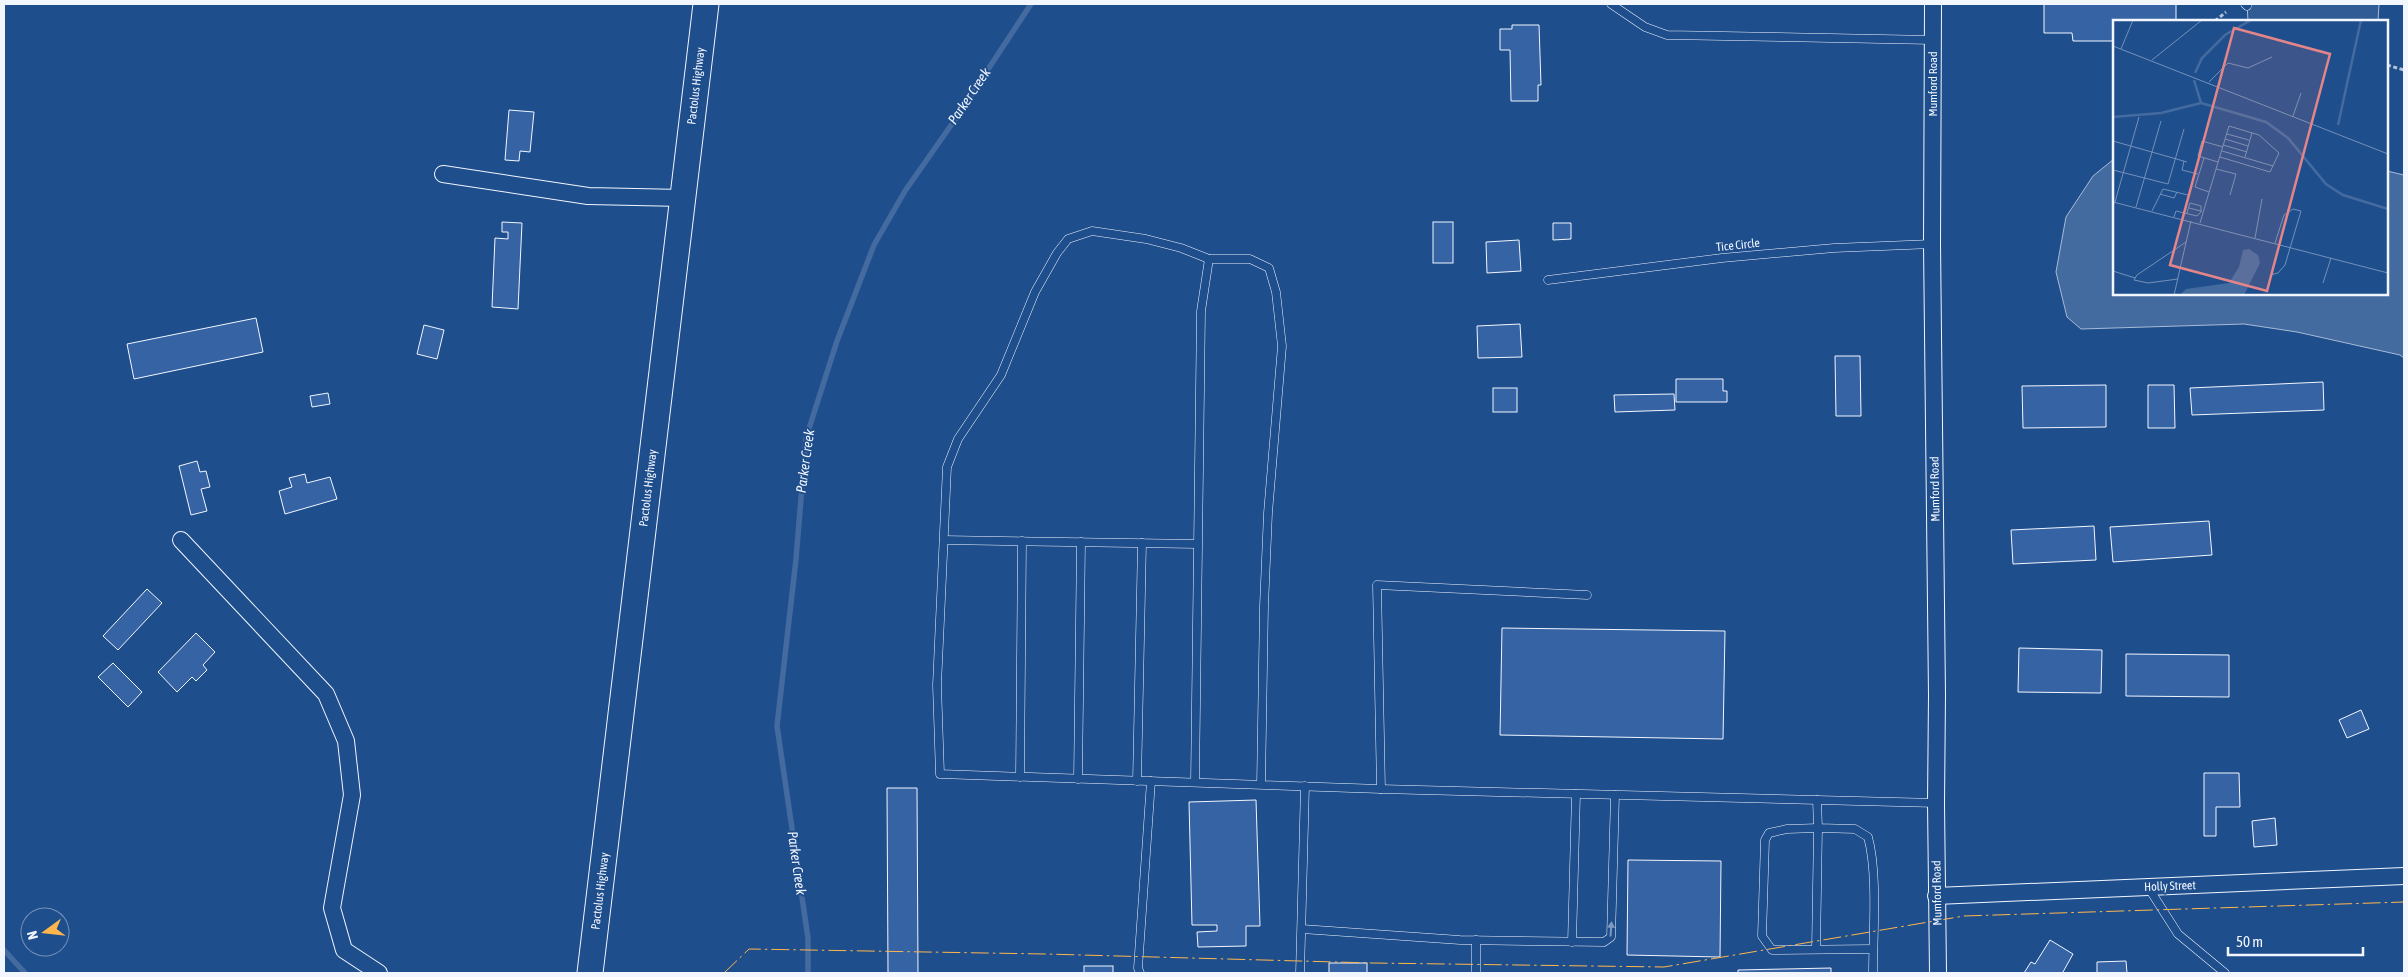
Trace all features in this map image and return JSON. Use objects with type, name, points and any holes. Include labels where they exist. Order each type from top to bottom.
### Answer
[{"type":"main road","name":"Pactolus Highway","points":[[590,973],[706,4]]},
{"type":"street","name":"Mumford Road","points":[[1933,4],[1932,244],[1938,973]]},
{"type":"street","points":[[443,174],[588,196],[683,198]]},
{"type":"street","points":[[181,540],[326,694],[346,741],[352,795],[332,908],[344,950],[379,973]]},
{"type":"street","name":"Holly Street","points":[[1936,896],[2404,876]]},
{"type":"lane","points":[[1611,4],[1645,27],[1667,35],[1933,40]]},
{"type":"lane","points":[[1261,785],[1264,606],[1268,522],[1282,346],[1276,292],[1269,268],[1250,258],[1209,259],[1180,248],[1128,236],[1092,231],[1068,238],[1034,292],[1002,375],[958,439],[947,467],[937,685],[940,774],[1195,782],[1261,785],[1381,789],[1936,804]]},
{"type":"lane","name":"Tice Circle","points":[[1548,280],[1722,258],[1834,248],[1932,244]]},
{"type":"lane","points":[[1195,782],[1201,311],[1209,259]]},
{"type":"lane","points":[[944,540],[1197,544]]},
{"type":"lane","points":[[1020,777],[1022,541]]},
{"type":"lane","points":[[1078,779],[1082,542]]},
{"type":"lane","points":[[1137,781],[1142,543]]},
{"type":"lane","points":[[1381,789],[1377,585],[1587,595]]},
{"type":"lane","points":[[1140,973],[1138,968],[1151,781]]},
{"type":"lane","points":[[1300,973],[1305,786]]},
{"type":"lane","points":[[1572,942],[1576,794]]},
{"type":"lane","points":[[1302,929],[1476,940],[1604,942],[1611,937],[1615,795]]},
{"type":"lane","points":[[1816,949],[1817,800]]},
{"type":"lane","points":[[1873,949],[1772,950],[1762,936],[1765,840],[1769,833],[1787,829],[1855,829],[1868,837],[1871,848],[1872,875],[1873,949],[1873,973]]},
{"type":"lane","points":[[2148,887],[2178,934],[2225,973]]},
{"type":"lane","points":[[1476,940],[1476,973]]},
{"type":"path","points":[[2216,20],[2226,12]]},
{"type":"path","points":[[2388,65],[2404,70]]},
{"type":"shaded area","points":[[2247,4],[2379,4],[2378,20],[2248,20]]},
{"type":"shaded area","points":[[2113,160],[2113,295],[2388,295],[2388,171],[2404,175],[2404,358],[2400,355],[2297,332],[2244,324],[2081,329],[2067,317],[2056,272],[2066,217],[2093,176]]},
{"type":"building","points":[[2044,4],[2176,4],[2176,20],[2113,20],[2113,41],[2073,41],[2072,33],[2044,33]]},
{"type":"building","points":[[1512,25],[1539,25],[1541,85],[1538,85],[1538,101],[1511,101],[1510,50],[1500,50],[1500,29],[1512,29]]},
{"type":"building","points":[[509,110],[534,112],[530,152],[520,151],[519,161],[505,160]]},
{"type":"building","points":[[502,222],[522,223],[518,309],[492,307],[495,238],[508,239],[508,232],[502,232]]},
{"type":"building","points":[[1433,222],[1453,222],[1453,263],[1433,263]]},
{"type":"building","points":[[1553,223],[1571,223],[1571,239],[1553,240]]},
{"type":"building","points":[[1519,240],[1521,271],[1487,273],[1486,242]]},
{"type":"building","points":[[256,318],[263,352],[134,379],[127,344]]},
{"type":"building","points":[[1520,324],[1522,357],[1478,358],[1477,326]]},
{"type":"building","points":[[424,325],[444,330],[437,359],[417,354]]},
{"type":"building","points":[[1835,356],[1860,356],[1861,416],[1836,416]]},
{"type":"building","points":[[1676,379],[1723,379],[1723,391],[1727,391],[1727,402],[1676,402]]},
{"type":"building","points":[[2323,382],[2324,410],[2192,415],[2190,388]]},
{"type":"building","points":[[2106,385],[2106,427],[2023,428],[2022,386]]},
{"type":"building","points":[[2148,385],[2174,385],[2175,428],[2148,428]]},
{"type":"building","points":[[1493,388],[1517,388],[1517,412],[1493,412]]},
{"type":"building","points":[[328,393],[330,404],[312,407],[310,396]]},
{"type":"building","points":[[1674,394],[1675,410],[1615,412],[1614,395]]},
{"type":"building","points":[[197,461],[200,472],[206,471],[210,487],[201,489],[207,511],[191,515],[179,466]]},
{"type":"building","points":[[305,474],[307,483],[330,477],[337,499],[285,514],[279,491],[292,487],[289,478]]},
{"type":"building","points":[[2209,521],[2212,555],[2113,562],[2110,527]]},
{"type":"building","points":[[2094,526],[2096,560],[2013,564],[2011,530]]},
{"type":"building","points":[[147,589],[162,603],[118,650],[103,636]]},
{"type":"building","points":[[1502,628],[1725,631],[1723,739],[1500,735]]},
{"type":"building","points":[[196,633],[215,652],[203,665],[207,670],[196,681],[192,677],[177,692],[158,672]]},
{"type":"building","points":[[2019,648],[2102,650],[2101,693],[2018,692]]},
{"type":"building","points":[[2126,654],[2229,655],[2229,697],[2126,696]]},
{"type":"building","points":[[113,663],[142,692],[128,707],[98,677]]},
{"type":"building","points":[[2361,710],[2369,729],[2347,738],[2339,720]]},
{"type":"building","points":[[2204,773],[2239,773],[2240,807],[2216,807],[2216,836],[2204,836]]},
{"type":"building","points":[[887,788],[917,788],[918,973],[888,973]]},
{"type":"building","points":[[1256,800],[1260,926],[1246,926],[1246,946],[1198,947],[1197,932],[1217,931],[1217,925],[1192,925],[1189,802]]},
{"type":"building","points":[[2275,818],[2277,845],[2254,847],[2252,821]]},
{"type":"building","points":[[1628,860],[1721,861],[1720,957],[1627,955]]},
{"type":"building","points":[[2050,940],[2073,954],[2063,972],[2065,973],[2024,973],[2031,962],[2035,964]]},
{"type":"building","points":[[2126,961],[2127,973],[2097,973],[2097,962]]},
{"type":"building","points":[[1329,963],[1367,963],[1367,973],[1329,973]]},
{"type":"building","points":[[1084,966],[1113,966],[1113,973],[1084,973]]},
{"type":"building","points":[[1831,968],[1831,973],[1738,973],[1738,970]]},
{"type":"waterway","name":"Parker Creek","points":[[808,973],[808,938],[777,726],[796,559],[806,438],[837,341],[874,245],[905,191],[954,121],[1031,4]]},
{"type":"waterway","name":"Parker Creek","points":[[4,950],[25,973]]},
{"type":"power","points":[[724,973],[749,949],[1045,954],[1372,963],[1664,967],[1964,916],[2404,902]]}]
